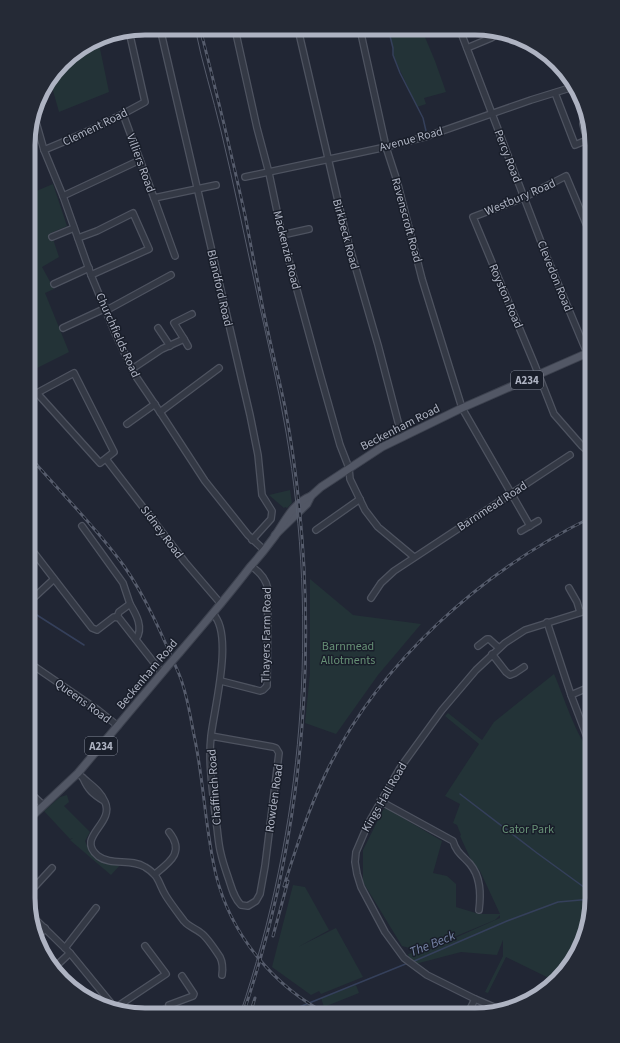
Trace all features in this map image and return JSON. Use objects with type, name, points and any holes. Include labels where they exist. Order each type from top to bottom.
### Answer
[{"type":"main road","name":"A234","points":[[462,408],[585,354]]},
{"type":"main road","name":"Beckenham Road","points":[[35,813],[43,805],[81,776],[118,726],[213,614],[276,535],[287,516],[303,499],[311,496],[323,486],[382,446],[462,408]]},
{"type":"street","name":"Blandford Road","points":[[162,35],[257,448],[262,495],[272,509],[273,513],[271,519],[252,540]]},
{"type":"street","name":"Mackenzie Road","points":[[236,35],[282,235],[340,445],[349,468]]},
{"type":"street","name":"Birkbeck Road","points":[[299,35],[345,231],[376,338],[402,437]]},
{"type":"street","name":"Ravenscroft Road","points":[[361,35],[386,147],[397,181],[422,279],[462,408],[530,526]]},
{"type":"street","name":"Percy Road","points":[[462,35],[523,198]]},
{"type":"street","name":"Clement Road","points":[[44,150],[69,141],[145,102],[130,36]]},
{"type":"street","points":[[467,48],[493,37]]},
{"type":"street","name":"Avenue Road","points":[[245,177],[269,173],[327,158],[386,147],[425,137],[569,88]]},
{"type":"street","points":[[555,93],[574,145],[585,141]]},
{"type":"street","name":"Villiers Road","points":[[123,114],[154,198],[216,185]]},
{"type":"street","name":"Churchfields Road","points":[[37,126],[44,150],[63,196],[91,275],[132,369],[139,382],[205,481],[244,531],[264,550]]},
{"type":"street","points":[[63,196],[140,160]]},
{"type":"street","name":"Westbury Road","points":[[473,217],[523,198],[566,176],[585,221]]},
{"type":"street","points":[[154,198],[175,256]]},
{"type":"street","name":"Clevedon Road","points":[[523,198],[585,343]]},
{"type":"street","points":[[78,238],[97,231],[133,213],[149,249],[91,275]]},
{"type":"street","name":"Royston Road","points":[[473,217],[529,349],[554,414],[585,449]]},
{"type":"street","points":[[52,238],[74,228]]},
{"type":"street","points":[[282,235],[309,229]]},
{"type":"street","points":[[54,284],[89,268]]},
{"type":"street","points":[[63,328],[106,309],[171,275]]},
{"type":"street","points":[[188,346],[174,323],[192,314]]},
{"type":"street","points":[[158,328],[170,346]]},
{"type":"street","points":[[132,369],[162,349],[184,339]]},
{"type":"street","points":[[160,412],[219,368]]},
{"type":"street","points":[[74,373],[114,452],[100,463],[37,393],[74,373]]},
{"type":"street","points":[[127,424],[155,404]]},
{"type":"street","name":"Barnmead Road","points":[[371,598],[381,583],[394,571],[570,455]]},
{"type":"street","name":"Sidney Road","points":[[106,458],[185,562],[220,604]]},
{"type":"street","points":[[349,468],[350,479],[365,510],[378,527],[414,557]]},
{"type":"street","points":[[316,530],[360,499]]},
{"type":"street","points":[[521,531],[538,521]]},
{"type":"street","points":[[82,526],[123,583],[138,621],[140,631],[136,639]]},
{"type":"street","points":[[35,554],[94,629],[97,630],[114,617],[117,617],[119,612],[130,604]]},
{"type":"street","name":"Thayers Farm Road","points":[[220,681],[260,690],[263,690],[267,686],[268,589],[267,582],[251,566]]},
{"type":"street","points":[[35,597],[54,579]]},
{"type":"street","points":[[568,588],[580,612]]},
{"type":"street","name":"Kings Hall Road","points":[[493,1006],[427,975],[404,958],[385,932],[367,899],[357,874],[355,862],[356,852],[360,839],[380,801],[409,754],[460,688],[492,654],[525,630],[585,610]]},
{"type":"street","name":"Chaffinch Road","points":[[213,614],[218,621],[222,654],[220,681],[211,736],[210,758],[220,853],[234,896],[240,905],[248,906],[256,901],[260,894],[265,866]]},
{"type":"street","points":[[117,617],[156,666],[165,670]]},
{"type":"street","points":[[547,622],[571,695],[585,731]]},
{"type":"street","points":[[478,646],[489,639],[499,648]]},
{"type":"street","points":[[492,654],[510,675],[524,667]]},
{"type":"street","name":"Queens Road","points":[[35,667],[98,710],[118,726]]},
{"type":"street","points":[[571,695],[585,689]]},
{"type":"street","name":"Rowden Road","points":[[211,736],[273,747],[280,753],[265,866]]},
{"type":"street","points":[[81,776],[96,789],[105,802],[106,810],[102,824],[90,840],[94,851],[103,859],[139,864],[155,874],[166,895],[185,923],[193,932],[201,933],[219,956],[223,963],[222,972],[216,970]]},
{"type":"street","points":[[35,798],[43,805]]},
{"type":"street","points":[[380,801],[453,841],[455,848],[471,865],[478,878],[481,896],[479,910]]},
{"type":"street","points":[[155,874],[175,856],[176,848],[173,838],[169,832]]},
{"type":"street","points":[[35,886],[52,868]]},
{"type":"street","points":[[65,948],[96,908]]},
{"type":"street","points":[[38,921],[70,953],[110,1002]]},
{"type":"street","points":[[41,933],[45,928]]},
{"type":"street","points":[[120,1005],[166,974],[145,946]]},
{"type":"street","points":[[58,964],[70,953]]},
{"type":"street","points":[[168,1005],[193,996],[194,994],[182,976]]},
{"type":"street","points":[[470,1008],[475,999]]},
{"type":"green space","points":[[390,35],[424,35],[446,92],[424,98],[426,104],[417,107],[393,55]]},
{"type":"green space","points":[[99,45],[109,92],[59,112],[52,87],[62,72],[72,62]]},
{"type":"green space","points":[[53,184],[67,226],[51,233],[59,257],[42,267],[54,289],[45,293],[69,352],[35,369],[35,192]]},
{"type":"green space","points":[[290,490],[292,503],[287,508],[284,508],[269,495]]},
{"type":"green space","name":"Barnmead Allotments","points":[[310,579],[353,615],[421,624],[378,675],[336,734],[305,723],[310,673]]},
{"type":"green space","name":"Cator Park","points":[[554,674],[585,745],[585,905],[583,919],[574,947],[553,976],[550,979],[506,957],[488,993],[485,992],[503,956],[503,940],[497,955],[461,952],[419,963],[411,963],[408,954],[430,949],[500,918],[500,915],[495,920],[420,951],[402,946],[363,882],[363,850],[383,810],[386,808],[442,841],[433,873],[447,876],[456,884],[456,907],[479,914],[500,914],[480,871],[472,862],[460,836],[461,835],[457,825],[453,823],[460,804],[445,796],[479,744],[445,716],[448,713],[482,740],[494,722]]},
{"type":"green space","points":[[67,795],[69,802],[64,806],[90,832],[85,841],[94,855],[121,864],[111,875],[70,840],[73,838],[70,839],[44,811],[60,797]]},
{"type":"green space","points":[[293,885],[305,887],[329,930],[298,947],[336,928],[363,977],[321,994],[319,991],[311,995],[272,967]]},
{"type":"green space","points":[[356,985],[359,993],[324,1007],[321,998]]},
{"type":"waterway","points":[[390,35],[393,55],[400,73],[423,118],[426,131]]},
{"type":"waterway","points":[[35,614],[84,645]]},
{"type":"waterway","points":[[460,794],[585,888]]},
{"type":"waterway","name":"The Beck","points":[[412,962],[507,921],[558,902],[585,900]]},
{"type":"waterway","name":"The Beck","points":[[297,1008],[408,963]]},
{"type":"tunnel","points":[[164,1008],[169,1005]]},
{"type":"tram line","points":[[197,35],[218,118],[283,414],[296,505],[302,579],[303,652],[299,726],[291,799],[278,872],[261,944],[242,1008]]},
{"type":"railway","points":[[202,35],[245,215],[263,309],[285,407],[297,487],[304,567],[306,624],[305,680],[295,794],[286,850],[274,905],[260,960],[245,1008]]},
{"type":"railway","points":[[35,463],[89,523],[124,566],[154,618],[167,646],[182,681],[186,696],[200,770],[212,858],[223,897],[232,918],[244,938],[273,974],[290,990],[317,1008]]},
{"type":"railway","points":[[284,886],[308,816],[325,775],[347,734],[374,695],[404,658],[437,624],[473,593],[511,564],[551,539],[585,521]]},
{"type":"railway","points":[[273,936],[288,881]]},
{"type":"railway","points":[[252,1008],[255,998]]}]
